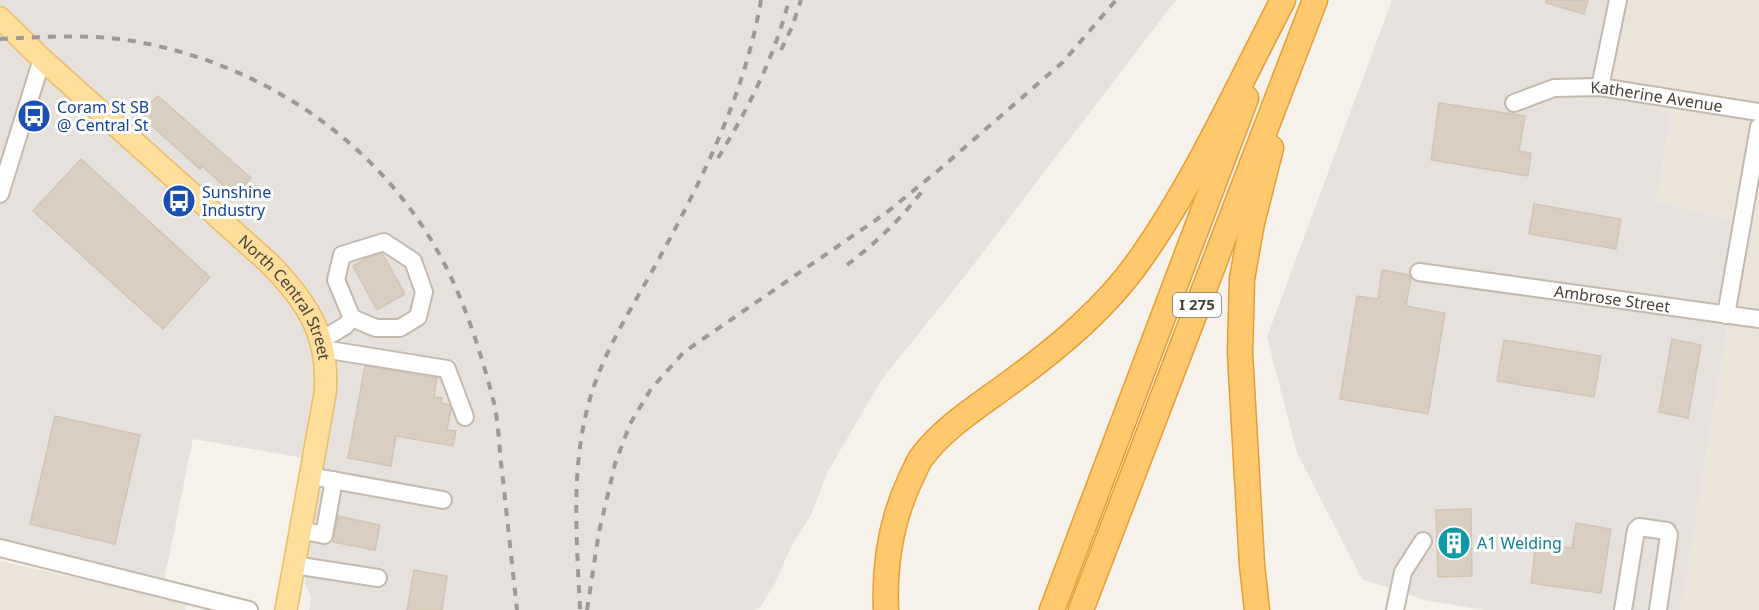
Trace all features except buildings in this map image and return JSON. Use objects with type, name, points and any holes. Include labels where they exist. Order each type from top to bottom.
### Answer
[{"type":"highway","points":[[886,610],[885,577],[890,542],[900,501],[921,458],[950,428],[1051,353],[1098,309],[1141,259],[1189,181],[1283,0]]},
{"type":"highway","name":"I 275","points":[[1052,610],[1283,0]]},
{"type":"highway","name":"I 275","points":[[1081,610],[1315,0]]},
{"type":"highway","points":[[1257,610],[1252,565],[1240,353],[1242,279],[1252,223],[1293,54]]},
{"type":"main road","name":"North Central Street","points":[[0,18],[42,59],[275,270],[299,296],[308,310],[322,344],[326,378],[286,610]]},
{"type":"street","points":[[1600,87],[1618,0]]},
{"type":"street","points":[[0,194],[42,59]]},
{"type":"street","name":"Katherine Avenue","points":[[1514,103],[1554,88],[1600,87],[1759,112]]},
{"type":"street","points":[[1726,315],[1759,128]]},
{"type":"street","points":[[384,242],[413,261],[424,292],[418,317],[400,328],[376,328],[352,318],[336,280],[342,255],[384,242]]},
{"type":"street","name":"Ambrose Street","points":[[1419,272],[1759,319]]},
{"type":"street","points":[[322,344],[352,318]]},
{"type":"street","points":[[322,344],[447,369],[465,417]]},
{"type":"street","points":[[310,476],[443,501]]},
{"type":"street","points":[[300,530],[324,535],[334,480]]},
{"type":"street","points":[[1623,610],[1636,530],[1639,527],[1667,531],[1669,535],[1658,610]]},
{"type":"street","points":[[1395,610],[1402,572],[1423,541]]},
{"type":"street","points":[[0,549],[249,610]]},
{"type":"street","points":[[299,610],[293,573],[378,578]]},
{"type":"shaded area","points":[[0,0],[1176,0],[961,281],[882,379],[827,473],[811,515],[792,545],[775,583],[760,608],[755,610],[309,610],[311,597],[305,584],[306,554],[322,461],[193,439],[164,581],[0,543]]},
{"type":"shaded area","points":[[1392,0],[1609,0],[1595,70],[1671,116],[1657,201],[1745,224],[1681,610],[1484,610],[1425,600],[1362,579],[1297,453],[1267,337]]},
{"type":"shaded area","points":[[1609,0],[1759,0],[1759,610],[1681,610],[1745,224],[1657,201],[1671,116],[1595,70]]},
{"type":"shaded area","points":[[0,561],[186,602],[185,610],[0,610]]},
{"type":"railway","points":[[580,609],[577,536],[578,462],[591,394],[615,337],[705,170],[733,104],[754,35],[761,0]]},
{"type":"railway","points":[[718,158],[760,82],[789,0]]},
{"type":"railway","points":[[781,50],[801,0]]},
{"type":"railway","points":[[587,610],[599,532],[615,464],[630,424],[651,389],[684,352],[886,213],[940,169],[1063,62],[1116,0]]},
{"type":"railway","points":[[0,39],[112,38],[178,51],[227,68],[274,90],[317,118],[357,150],[393,187],[424,229],[450,275],[485,370],[497,420],[517,610]]},
{"type":"railway","points":[[847,265],[888,230],[923,190]]},
{"type":"place","name":"Coram St SB @ Central St","points":[[34,116]]},
{"type":"place","name":"Sunshine Industry","points":[[179,201]]},
{"type":"place","name":"A1 Welding","points":[[1454,543]]}]
